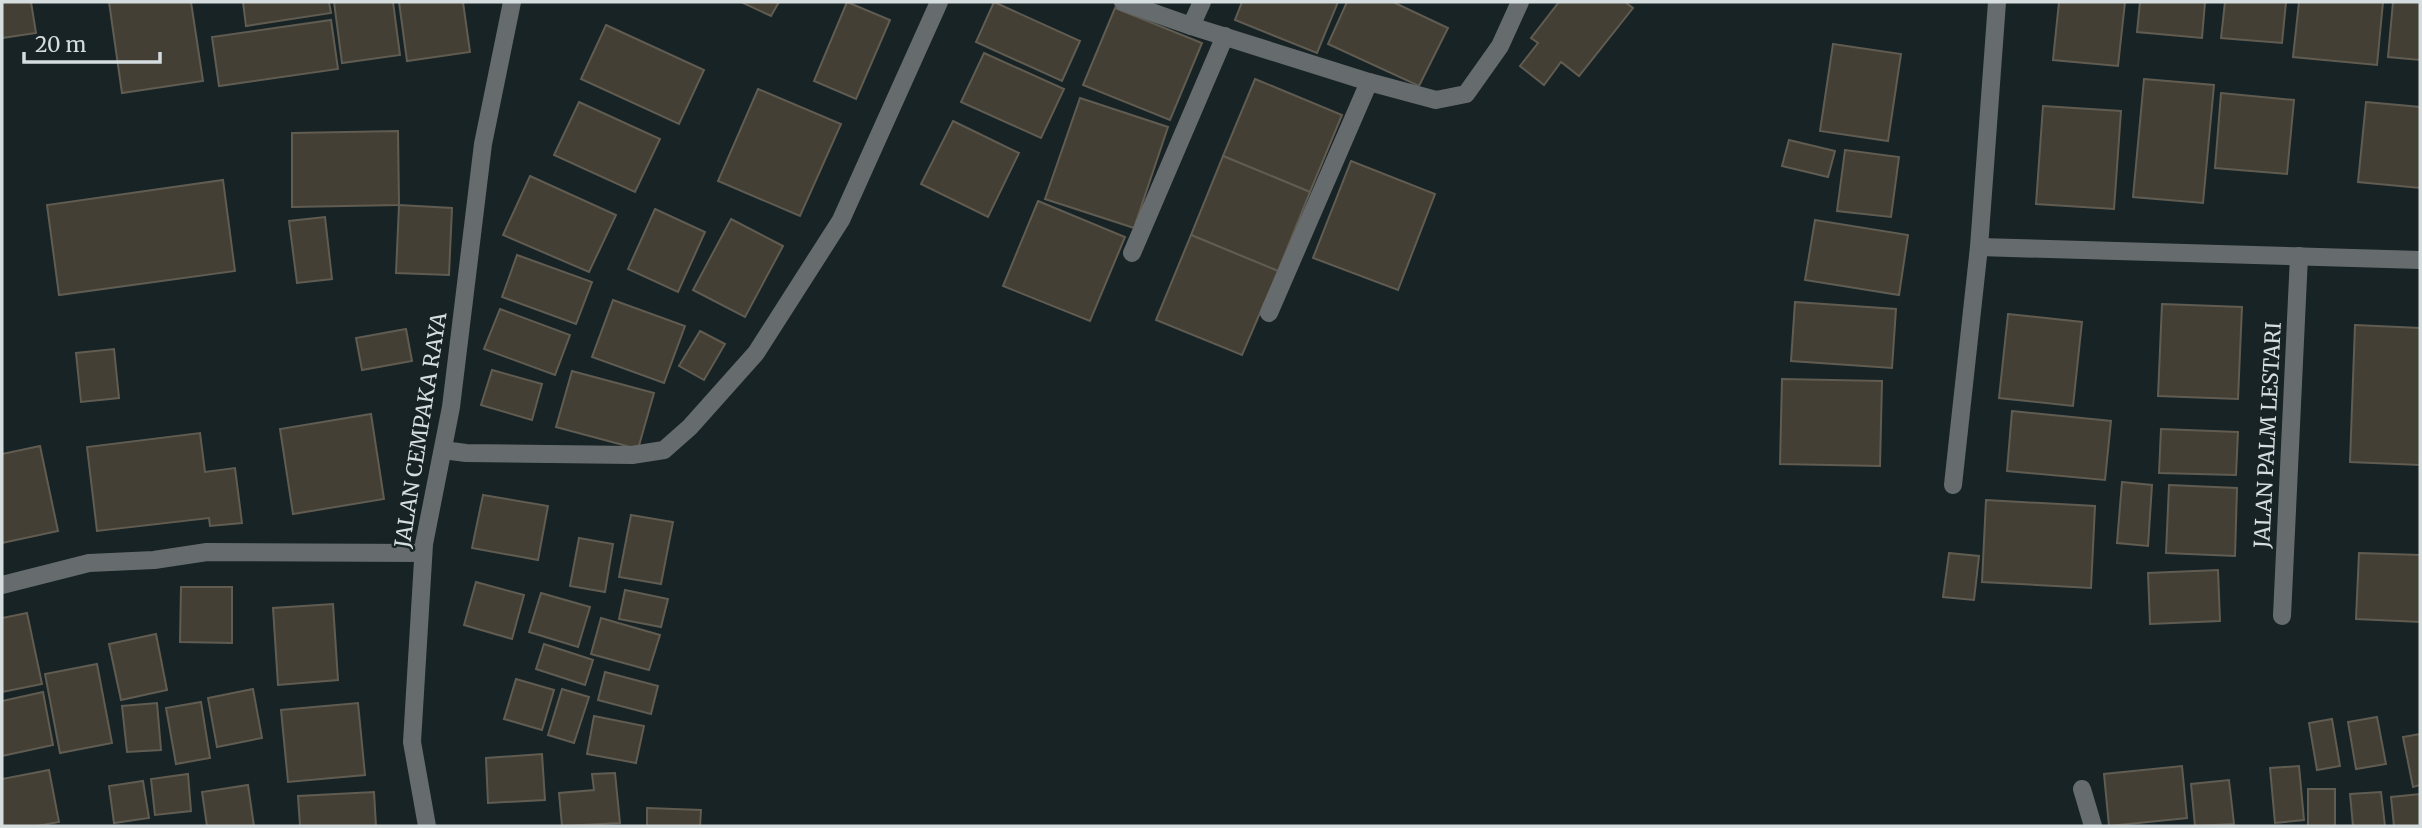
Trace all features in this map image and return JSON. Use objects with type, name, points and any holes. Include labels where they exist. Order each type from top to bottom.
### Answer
[{"type":"street","name":"JALAN CEMPAKA RAYA","points":[[427,826],[412,743],[423,553],[451,407],[483,144],[512,2]]},
{"type":"street","points":[[443,450],[466,453],[632,455],[664,450],[690,427],[756,353],[841,220],[939,2]]},
{"type":"street","points":[[1123,2],[1368,82],[1436,100],[1466,94],[1500,46],[1520,2]]},
{"type":"street","points":[[1191,26],[1202,2]]},
{"type":"street","points":[[1953,485],[1979,247],[1997,2]]},
{"type":"street","points":[[1132,253],[1225,36]]},
{"type":"street","points":[[1269,313],[1368,82]]},
{"type":"street","points":[[1979,247],[2420,260]]},
{"type":"street","name":"JALAN PALM LESTARI","points":[[2282,617],[2299,256]]},
{"type":"street","points":[[2,585],[89,563],[154,560],[207,552],[423,553]]},
{"type":"street","points":[[2082,789],[2093,826]]},
{"type":"building","points":[[2,2],[31,2],[36,33],[2,38]]},
{"type":"building","points":[[109,2],[191,2],[203,81],[122,93]]},
{"type":"building","points":[[243,2],[329,2],[331,13],[246,26]]},
{"type":"building","points":[[334,2],[393,2],[400,55],[342,63]]},
{"type":"building","points":[[399,2],[463,2],[470,52],[407,61]]},
{"type":"building","points":[[744,2],[779,2],[771,16]]},
{"type":"building","points":[[847,2],[890,20],[856,99],[814,81]]},
{"type":"building","points":[[994,2],[1080,41],[1062,81],[976,42]]},
{"type":"building","points":[[1242,2],[1338,2],[1317,53],[1235,20]]},
{"type":"building","points":[[1347,2],[1393,2],[1448,28],[1419,86],[1328,44]]},
{"type":"building","points":[[1559,2],[1625,2],[1633,8],[1579,76],[1561,62],[1544,85],[1520,66],[1538,43],[1531,38]]},
{"type":"building","points":[[2059,2],[2125,2],[2118,66],[2053,60]]},
{"type":"building","points":[[2140,2],[2205,2],[2202,38],[2137,32]]},
{"type":"building","points":[[2225,2],[2286,2],[2282,43],[2221,38]]},
{"type":"building","points":[[2299,2],[2383,2],[2377,65],[2293,57]]},
{"type":"building","points":[[2393,2],[2420,2],[2420,60],[2388,57]]},
{"type":"building","points":[[1115,8],[1202,43],[1170,120],[1083,85]]},
{"type":"building","points":[[331,20],[338,69],[219,86],[212,37]]},
{"type":"building","points":[[606,25],[704,70],[679,124],[581,79]]},
{"type":"building","points":[[1833,44],[1901,54],[1888,141],[1820,131]]},
{"type":"building","points":[[984,53],[1064,89],[1041,138],[961,102]]},
{"type":"building","points":[[1255,79],[1342,115],[1310,192],[1223,156]]},
{"type":"building","points":[[2144,79],[2214,85],[2203,203],[2133,197]]},
{"type":"building","points":[[758,89],[841,124],[800,216],[718,181]]},
{"type":"building","points":[[2221,93],[2294,100],[2287,174],[2215,168]]},
{"type":"building","points":[[1080,98],[1168,127],[1134,228],[1045,199]]},
{"type":"building","points":[[579,102],[660,139],[635,192],[554,155]]},
{"type":"building","points":[[2366,102],[2420,107],[2420,188],[2358,182]]},
{"type":"building","points":[[2043,106],[2121,111],[2114,209],[2036,204]]},
{"type":"building","points":[[953,121],[1019,153],[988,217],[921,184]]},
{"type":"building","points":[[398,131],[399,205],[292,207],[292,133]]},
{"type":"building","points":[[1789,140],[1835,151],[1828,177],[1782,166]]},
{"type":"building","points":[[1845,150],[1899,157],[1891,217],[1837,211]]},
{"type":"building","points":[[1223,156],[1310,192],[1278,271],[1191,235]]},
{"type":"building","points":[[1351,161],[1435,194],[1398,290],[1313,258]]},
{"type":"building","points":[[530,176],[616,215],[589,272],[503,235]]},
{"type":"building","points":[[223,180],[235,271],[59,295],[47,205]]},
{"type":"building","points":[[1038,201],[1125,237],[1090,321],[1003,286]]},
{"type":"building","points":[[399,205],[452,208],[449,275],[396,273]]},
{"type":"building","points":[[655,209],[705,232],[678,292],[628,269]]},
{"type":"building","points":[[325,217],[332,279],[297,283],[289,221]]},
{"type":"building","points":[[731,219],[783,246],[745,317],[693,290]]},
{"type":"building","points":[[1815,220],[1908,235],[1899,295],[1805,280]]},
{"type":"building","points":[[1191,235],[1278,271],[1242,355],[1156,320]]},
{"type":"building","points":[[517,255],[592,282],[576,324],[502,297]]},
{"type":"building","points":[[613,300],[685,326],[664,383],[592,357]]},
{"type":"building","points":[[1795,302],[1896,309],[1892,368],[1791,361]]},
{"type":"building","points":[[2162,304],[2242,307],[2238,399],[2158,396]]},
{"type":"building","points":[[500,309],[570,335],[555,375],[484,349]]},
{"type":"building","points":[[2008,314],[2082,322],[2073,406],[1999,398]]},
{"type":"building","points":[[2355,325],[2420,328],[2420,465],[2350,462]]},
{"type":"building","points":[[406,329],[412,361],[362,370],[356,338]]},
{"type":"building","points":[[700,331],[725,344],[704,380],[679,366]]},
{"type":"building","points":[[114,349],[119,398],[81,402],[76,353]]},
{"type":"building","points":[[492,370],[542,384],[532,420],[481,405]]},
{"type":"building","points":[[572,371],[654,393],[638,449],[556,427]]},
{"type":"building","points":[[1782,379],[1882,381],[1880,466],[1780,464]]},
{"type":"building","points":[[2012,411],[2111,421],[2105,480],[2007,471]]},
{"type":"building","points":[[371,414],[384,499],[293,514],[280,429]]},
{"type":"building","points":[[2161,429],[2238,432],[2236,475],[2159,473]]},
{"type":"building","points":[[200,433],[205,472],[235,468],[242,523],[210,526],[209,518],[97,531],[87,447]]},
{"type":"building","points":[[40,446],[58,531],[2,543],[2,454]]},
{"type":"building","points":[[2122,482],[2152,485],[2148,546],[2117,543]]},
{"type":"building","points":[[2169,485],[2237,488],[2235,556],[2166,553]]},
{"type":"building","points":[[483,495],[548,506],[538,560],[472,548]]},
{"type":"building","points":[[1986,500],[2095,506],[2091,588],[1982,582]]},
{"type":"building","points":[[631,515],[673,522],[661,584],[619,577]]},
{"type":"building","points":[[579,538],[613,544],[605,592],[570,586]]},
{"type":"building","points":[[1949,553],[1979,556],[1974,600],[1943,597]]},
{"type":"building","points":[[2359,553],[2420,555],[2420,622],[2356,619]]},
{"type":"building","points":[[2218,570],[2220,621],[2150,624],[2148,573]]},
{"type":"building","points":[[476,582],[524,595],[512,639],[464,625]]},
{"type":"building","points":[[181,587],[232,587],[232,643],[180,642]]},
{"type":"building","points":[[625,590],[668,599],[661,627],[619,619]]},
{"type":"building","points":[[541,593],[590,607],[578,647],[529,632]]},
{"type":"building","points":[[333,604],[338,680],[278,685],[273,608]]},
{"type":"building","points":[[27,613],[42,684],[2,692],[2,618]]},
{"type":"building","points":[[601,618],[660,635],[649,670],[591,654]]},
{"type":"building","points":[[156,634],[167,690],[121,700],[109,644]]},
{"type":"building","points":[[544,644],[593,660],[585,685],[536,669]]},
{"type":"building","points":[[97,664],[112,743],[60,753],[45,674]]},
{"type":"building","points":[[605,672],[658,686],[651,714],[598,700]]},
{"type":"building","points":[[516,679],[554,690],[542,730],[504,719]]},
{"type":"building","points":[[253,689],[262,738],[217,747],[208,698]]},
{"type":"building","points":[[562,689],[589,697],[574,743],[548,735]]},
{"type":"building","points":[[43,692],[53,745],[2,756],[2,701]]},
{"type":"building","points":[[201,702],[210,758],[176,764],[166,708]]},
{"type":"building","points":[[157,703],[161,750],[127,752],[122,706]]},
{"type":"building","points":[[358,703],[365,775],[288,782],[281,710]]},
{"type":"building","points":[[594,716],[644,726],[636,763],[587,754]]},
{"type":"building","points":[[2377,717],[2386,764],[2356,769],[2348,722]]},
{"type":"building","points":[[2332,719],[2340,766],[2317,770],[2309,723]]},
{"type":"building","points":[[2420,734],[2420,785],[2413,787],[2403,737]]},
{"type":"building","points":[[542,754],[545,800],[488,803],[486,758]]},
{"type":"building","points":[[2182,766],[2187,818],[2109,826],[2104,774]]},
{"type":"building","points":[[2299,766],[2304,820],[2275,823],[2270,768]]},
{"type":"building","points":[[49,770],[59,822],[37,826],[2,826],[2,779]]},
{"type":"building","points":[[615,773],[620,823],[562,826],[559,793],[594,790],[592,774]]},
{"type":"building","points":[[188,774],[191,811],[155,815],[151,779]]},
{"type":"building","points":[[2229,780],[2234,824],[2195,826],[2191,784]]},
{"type":"building","points":[[143,781],[149,818],[114,823],[109,786]]},
{"type":"building","points":[[248,785],[254,826],[207,826],[202,792]]},
{"type":"building","points":[[2308,789],[2335,789],[2335,826],[2308,826]]},
{"type":"building","points":[[374,792],[376,826],[300,826],[298,796]]},
{"type":"building","points":[[2381,792],[2385,826],[2353,826],[2350,794]]},
{"type":"building","points":[[2420,794],[2420,826],[2394,826],[2391,797]]},
{"type":"building","points":[[647,808],[701,810],[700,826],[647,826]]}]
